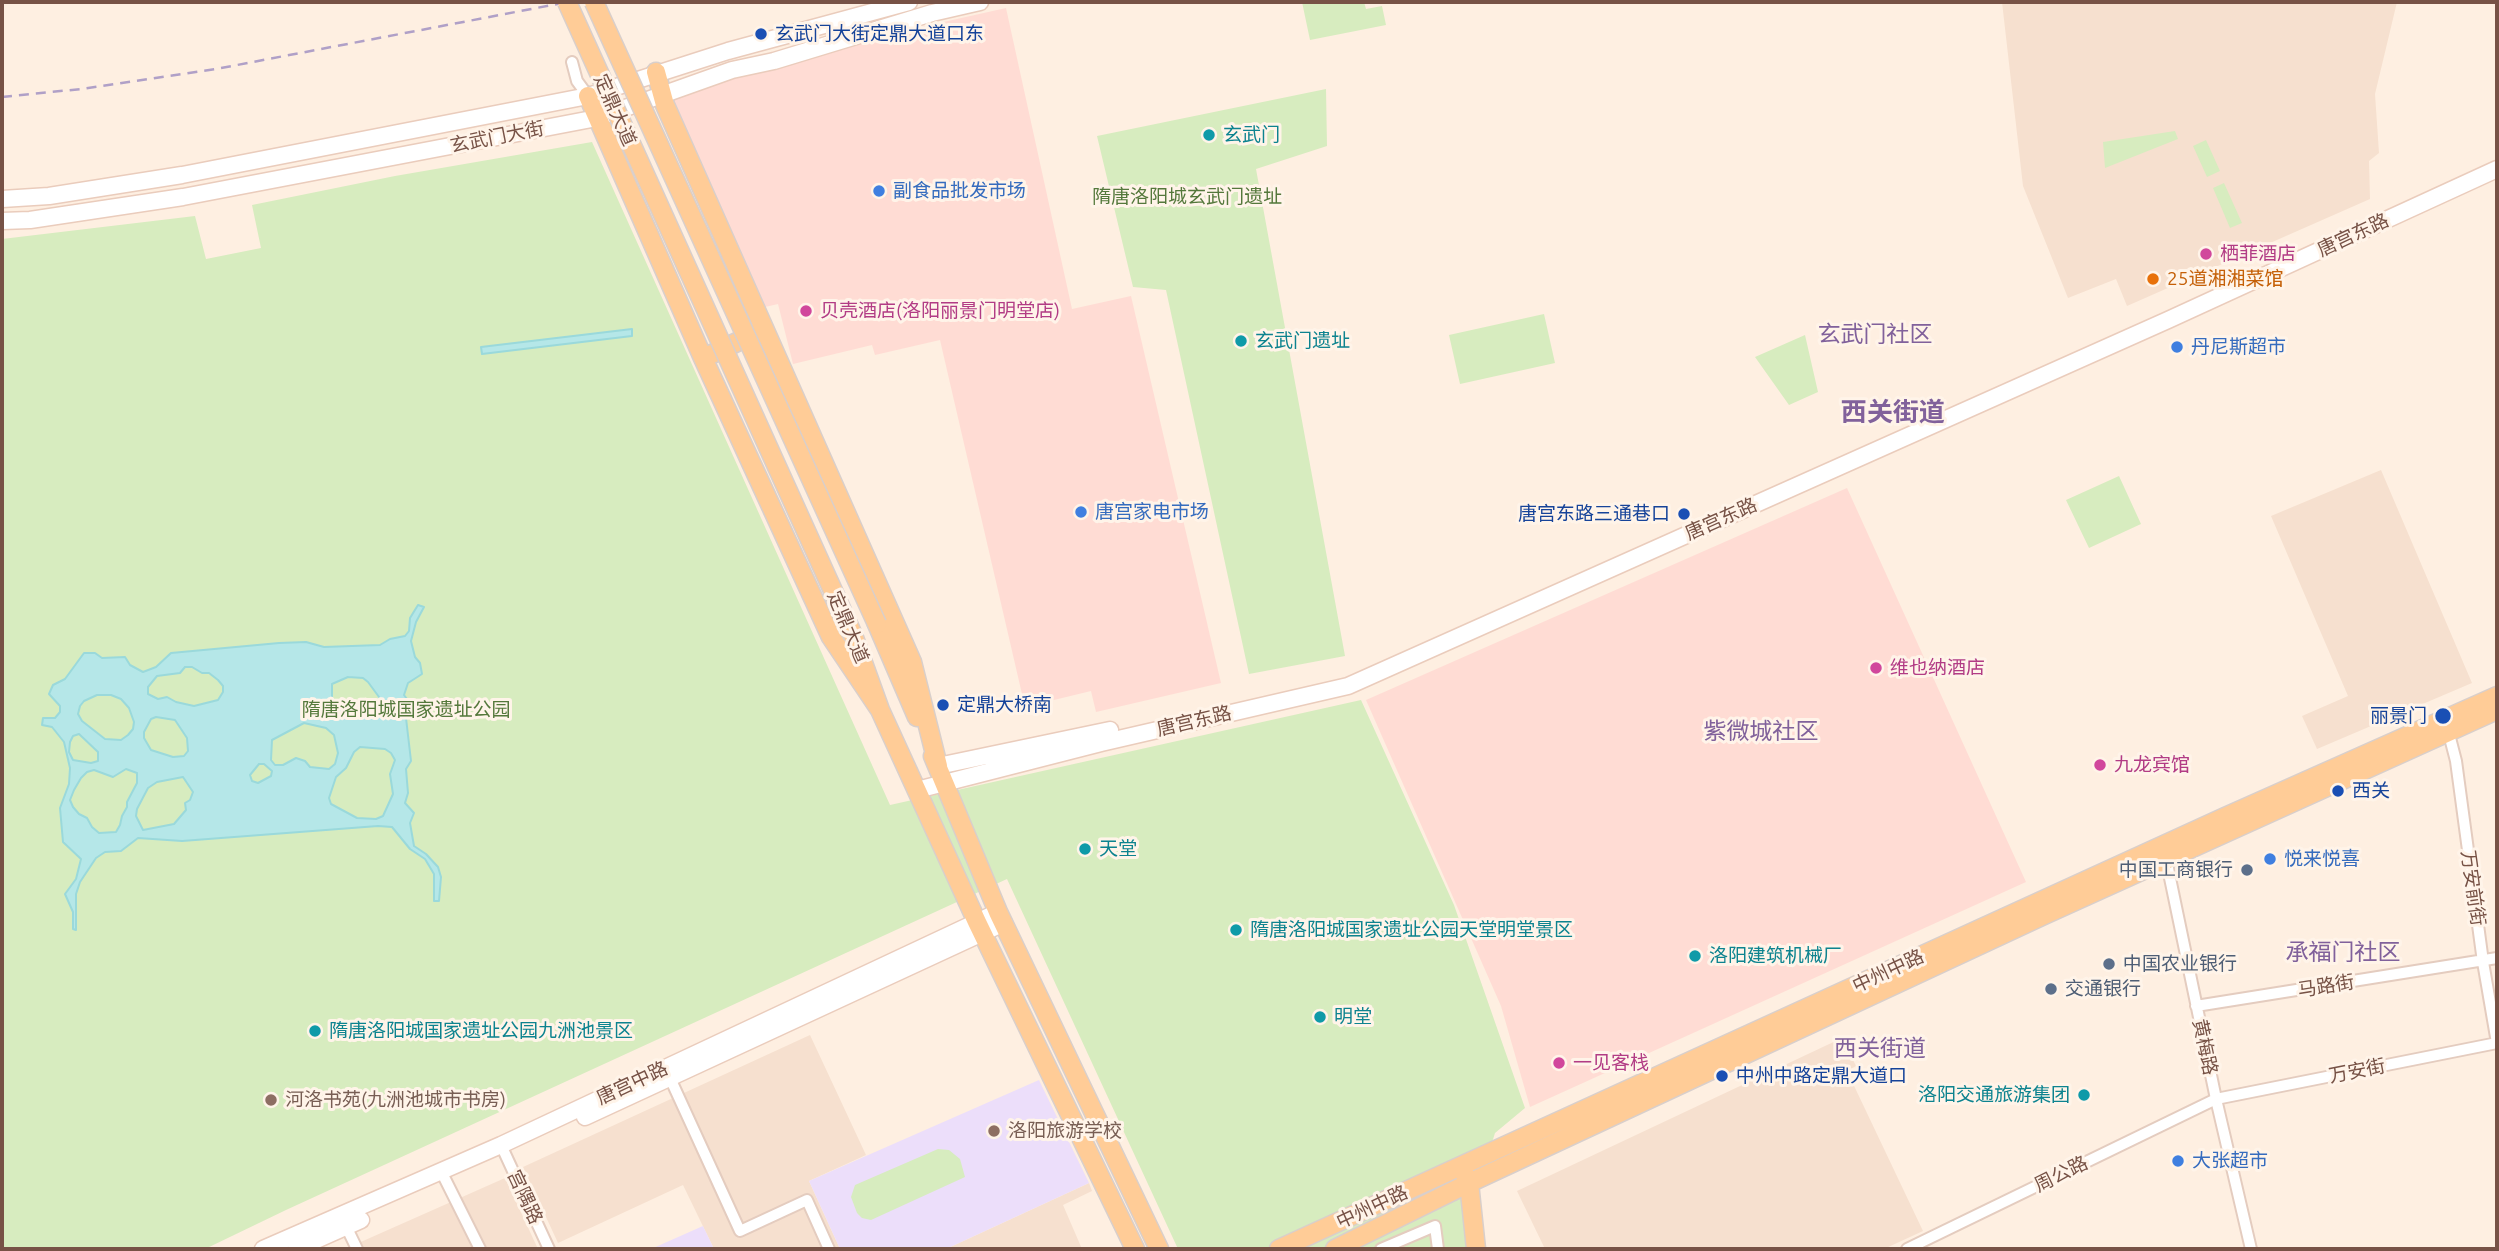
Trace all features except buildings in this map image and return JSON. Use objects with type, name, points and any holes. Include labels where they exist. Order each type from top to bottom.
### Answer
[{"type":"main road","name":"定鼎大道","points":[[567,2],[853,635],[880,710],[980,928],[1135,1249]]},
{"type":"main road","name":"定鼎大道","points":[[594,2],[884,619],[941,774],[1001,918],[1159,1249]]},
{"type":"main road","points":[[656,72],[661,94],[765,329],[884,619]]},
{"type":"main road","points":[[588,96],[703,358],[831,637],[880,710]]},
{"type":"main road","points":[[703,358],[765,329]]},
{"type":"main road","points":[[838,647],[847,650],[852,648],[853,635]]},
{"type":"main road","name":"中州中路","points":[[1279,1249],[1465,1175],[2497,696]]},
{"type":"main road","name":"中州中路","points":[[2165,852],[2449,734],[2497,710]]},
{"type":"main road","points":[[1465,1175],[1476,1249]]},
{"type":"main road","name":"中州中路","points":[[1335,1249],[1465,1175]]},
{"type":"street","name":"玄武门大街","points":[[2,199],[49,196],[182,175],[588,96],[656,72],[909,2]]},
{"type":"street","name":"玄武门大街","points":[[2,221],[30,220],[183,197],[597,118],[732,70],[774,61],[932,13],[980,2]]},
{"type":"street","points":[[572,62],[577,81],[588,96]]},
{"type":"street","name":"唐宫东路","points":[[917,790],[941,774],[1098,732],[1344,676],[2152,316],[2497,158]]},
{"type":"street","name":"唐宫东路","points":[[941,774],[1101,743],[1348,686],[2132,336],[2497,169]]},
{"type":"street","name":"万安前街","points":[[2449,734],[2456,761],[2483,962],[2497,1043]]},
{"type":"street","name":"黄梅路","points":[[2165,852],[2250,1249]]},
{"type":"street","name":"唐宫中路","points":[[503,1149],[670,1078],[1001,918]]},
{"type":"street","name":"唐宫中路","points":[[296,1249],[344,1222],[980,928]]},
{"type":"street","name":"马路街","points":[[2196,1006],[2497,958]]},
{"type":"street","name":"万安街","points":[[2216,1099],[2497,1043]]},
{"type":"street","points":[[670,1078],[740,1231],[807,1200],[829,1249]]},
{"type":"street","name":"周公路","points":[[1907,1249],[2216,1099]]},
{"type":"street","name":"宫隅路","points":[[503,1149],[550,1249]]},
{"type":"street","points":[[444,1176],[480,1249]]},
{"type":"street","points":[[344,1222],[357,1249]]},
{"type":"street","name":"唐宫中路","points":[[263,1249],[344,1222]]},
{"type":"street","points":[[1381,1249],[1435,1226],[1438,1249]]},
{"type":"shaded area","points":[[2002,2],[2397,2],[2375,94],[2379,153],[2369,161],[2370,199],[2127,306],[2116,279],[2068,298],[2023,186]]},
{"type":"shaded area","points":[[1006,8],[1072,309],[1131,296],[1221,683],[1096,712],[1091,691],[1025,707],[940,340],[875,355],[872,345],[793,364],[778,304],[765,307],[671,97],[890,34]]},
{"type":"shaded area","points":[[2381,470],[2472,683],[2317,749],[2302,716],[2348,696],[2271,516]]},
{"type":"shaded area","points":[[1847,488],[2026,882],[1530,1107],[1501,1006],[1366,700]]},
{"type":"shaded area","points":[[810,1035],[866,1155],[809,1181],[840,1249],[714,1249],[683,1185],[558,1243],[523,1167]]},
{"type":"shaded area","points":[[1842,1038],[1856,1066],[1847,1071],[1923,1231],[1884,1249],[1545,1249],[1517,1191]]},
{"type":"shaded area","name":"洛阳旅游学校","points":[[1039,1080],[1089,1183],[946,1249],[840,1249],[809,1181]]},
{"type":"shaded area","points":[[505,1178],[538,1249],[345,1249]]},
{"type":"shaded area","points":[[1089,1183],[1092,1191],[1063,1205],[1082,1249],[946,1249]]},
{"type":"shaded area","points":[[703,1226],[714,1249],[651,1249]]},
{"type":"green space","points":[[1302,2],[1364,2],[1366,9],[1382,6],[1386,25],[1310,40]]},
{"type":"green space","name":"隋唐洛阳城玄武门遗址","points":[[1326,89],[1327,146],[1256,169],[1345,656],[1249,674],[1166,290],[1133,287],[1097,136]]},
{"type":"green space","points":[[2175,131],[2178,139],[2105,168],[2103,142]]},
{"type":"green space","points":[[2206,140],[2220,171],[2207,177],[2193,146]]},
{"type":"green space","name":"隋唐洛阳城国家遗址公园","points":[[592,142],[890,805],[1361,700],[1454,905],[1525,1108],[1495,1133],[1467,1222],[1469,1249],[1178,1249],[1007,879],[205,1249],[3,1249],[2,239],[195,216],[206,259],[261,248],[252,205],[395,176]]},
{"type":"green space","points":[[2224,183],[2242,223],[2230,228],[2213,188]]},
{"type":"green space","points":[[1544,314],[1555,363],[1460,384],[1449,335]]},
{"type":"green space","points":[[1805,335],[1818,392],[1789,405],[1755,357]]},
{"type":"green space","points":[[2119,476],[2141,524],[2089,548],[2066,500]]},
{"type":"green space","points":[[938,1149],[949,1150],[960,1159],[965,1177],[871,1220],[862,1218],[857,1213],[851,1197],[855,1185]]},
{"type":"water","points":[[632,329],[632,336],[482,354],[481,347]]},
{"type":"water","points":[[418,605],[424,607],[416,622],[411,641],[422,674],[408,683],[404,695],[412,706],[414,718],[406,718],[411,761],[406,769],[408,793],[405,803],[414,813],[410,823],[414,846],[438,867],[441,877],[439,901],[434,901],[434,874],[425,859],[410,849],[392,827],[182,841],[138,838],[121,851],[105,852],[96,858],[80,882],[76,894],[76,930],[73,929],[73,912],[65,894],[76,879],[81,859],[63,842],[60,808],[69,784],[70,768],[64,742],[52,727],[42,725],[43,718],[55,718],[60,712],[60,706],[49,694],[53,685],[65,679],[84,653],[95,653],[102,658],[125,657],[130,665],[143,672],[156,667],[171,653],[279,643],[306,642],[324,647],[380,645],[390,639],[405,636],[409,631],[410,618]],"holes":[[[185,667],[192,667],[202,673],[209,673],[218,680],[223,686],[223,692],[218,700],[194,706],[167,697],[158,699],[148,694],[148,687],[157,676],[180,673]],[[348,677],[363,678],[379,697],[379,712],[366,713],[360,711],[356,705],[336,702],[332,698],[332,684]],[[97,695],[111,695],[121,699],[129,708],[134,722],[133,729],[121,740],[105,739],[82,721],[78,714],[80,706]],[[156,717],[175,720],[187,738],[188,751],[184,756],[173,757],[151,750],[144,738],[151,719]],[[304,723],[326,728],[334,735],[338,753],[335,764],[329,769],[310,767],[305,761],[296,758],[283,765],[275,765],[271,760],[272,740]],[[79,734],[98,752],[98,761],[91,763],[73,760],[69,752],[73,736]],[[360,747],[385,749],[391,753],[395,760],[390,774],[393,794],[383,816],[376,819],[357,818],[331,804],[329,798],[336,777],[346,768],[354,752]],[[259,764],[264,764],[272,771],[271,776],[258,783],[252,781],[250,775]],[[126,769],[137,773],[137,783],[116,832],[99,833],[87,818],[73,807],[70,800],[87,772],[94,770],[113,777]],[[183,777],[193,792],[190,800],[185,803],[186,810],[174,824],[143,830],[136,816],[148,788],[157,782]]]},
{"type":"railway","points":[[2,97],[81,89],[216,69],[568,2]]},
{"type":"place","name":"玄武门大街定鼎大道口东","points":[[761,34]]},
{"type":"place","name":"玄武门","points":[[1209,135]]},
{"type":"place","name":"副食品批发市场","points":[[879,191]]},
{"type":"place","name":"栖菲酒店","points":[[2206,254]]},
{"type":"place","name":"25道湘湘菜馆","points":[[2153,279]]},
{"type":"place","name":"贝壳酒店(洛阳丽景门明堂店)","points":[[806,311]]},
{"type":"place","name":"玄武门遗址","points":[[1241,341]]},
{"type":"place","name":"丹尼斯超市","points":[[2177,347]]},
{"type":"place","name":"唐宫家电市场","points":[[1081,512]]},
{"type":"place","name":"唐宫东路三通巷口","points":[[1684,514]]},
{"type":"place","name":"维也纳酒店","points":[[1876,668]]},
{"type":"place","name":"定鼎大桥南","points":[[943,705]]},
{"type":"place","name":"丽景门","points":[[2443,716]]},
{"type":"place","name":"九龙宾馆","points":[[2100,765]]},
{"type":"place","name":"西关","points":[[2338,791]]},
{"type":"place","name":"天堂","points":[[1085,849]]},
{"type":"place","name":"悦来悦喜","points":[[2270,859]]},
{"type":"place","name":"中国工商银行","points":[[2247,870]]},
{"type":"place","name":"隋唐洛阳城国家遗址公园天堂明堂景区","points":[[1236,930]]},
{"type":"place","name":"洛阳建筑机械厂","points":[[1695,956]]},
{"type":"place","name":"中国农业银行","points":[[2109,964]]},
{"type":"place","name":"交通银行","points":[[2051,989]]},
{"type":"place","name":"明堂","points":[[1320,1017]]},
{"type":"place","name":"隋唐洛阳城国家遗址公园九洲池景区","points":[[315,1031]]},
{"type":"place","name":"一见客栈","points":[[1559,1063]]},
{"type":"place","name":"中州中路定鼎大道口","points":[[1722,1076]]},
{"type":"place","name":"洛阳交通旅游集团","points":[[2084,1095]]},
{"type":"place","name":"河洛书苑(九洲池城市书房)","points":[[271,1100]]},
{"type":"place","name":"洛阳旅游学校","points":[[994,1131]]},
{"type":"place","name":"大张超市","points":[[2178,1161]]},
{"type":"district","name":"玄武门社区","points":[[1875,334]]},
{"type":"district","name":"西关街道","points":[[1893,412]]},
{"type":"district","name":"紫微城社区","points":[[1761,731]]},
{"type":"district","name":"承福门社区","points":[[2343,952]]},
{"type":"district","name":"西关街道","points":[[1880,1048]]}]
